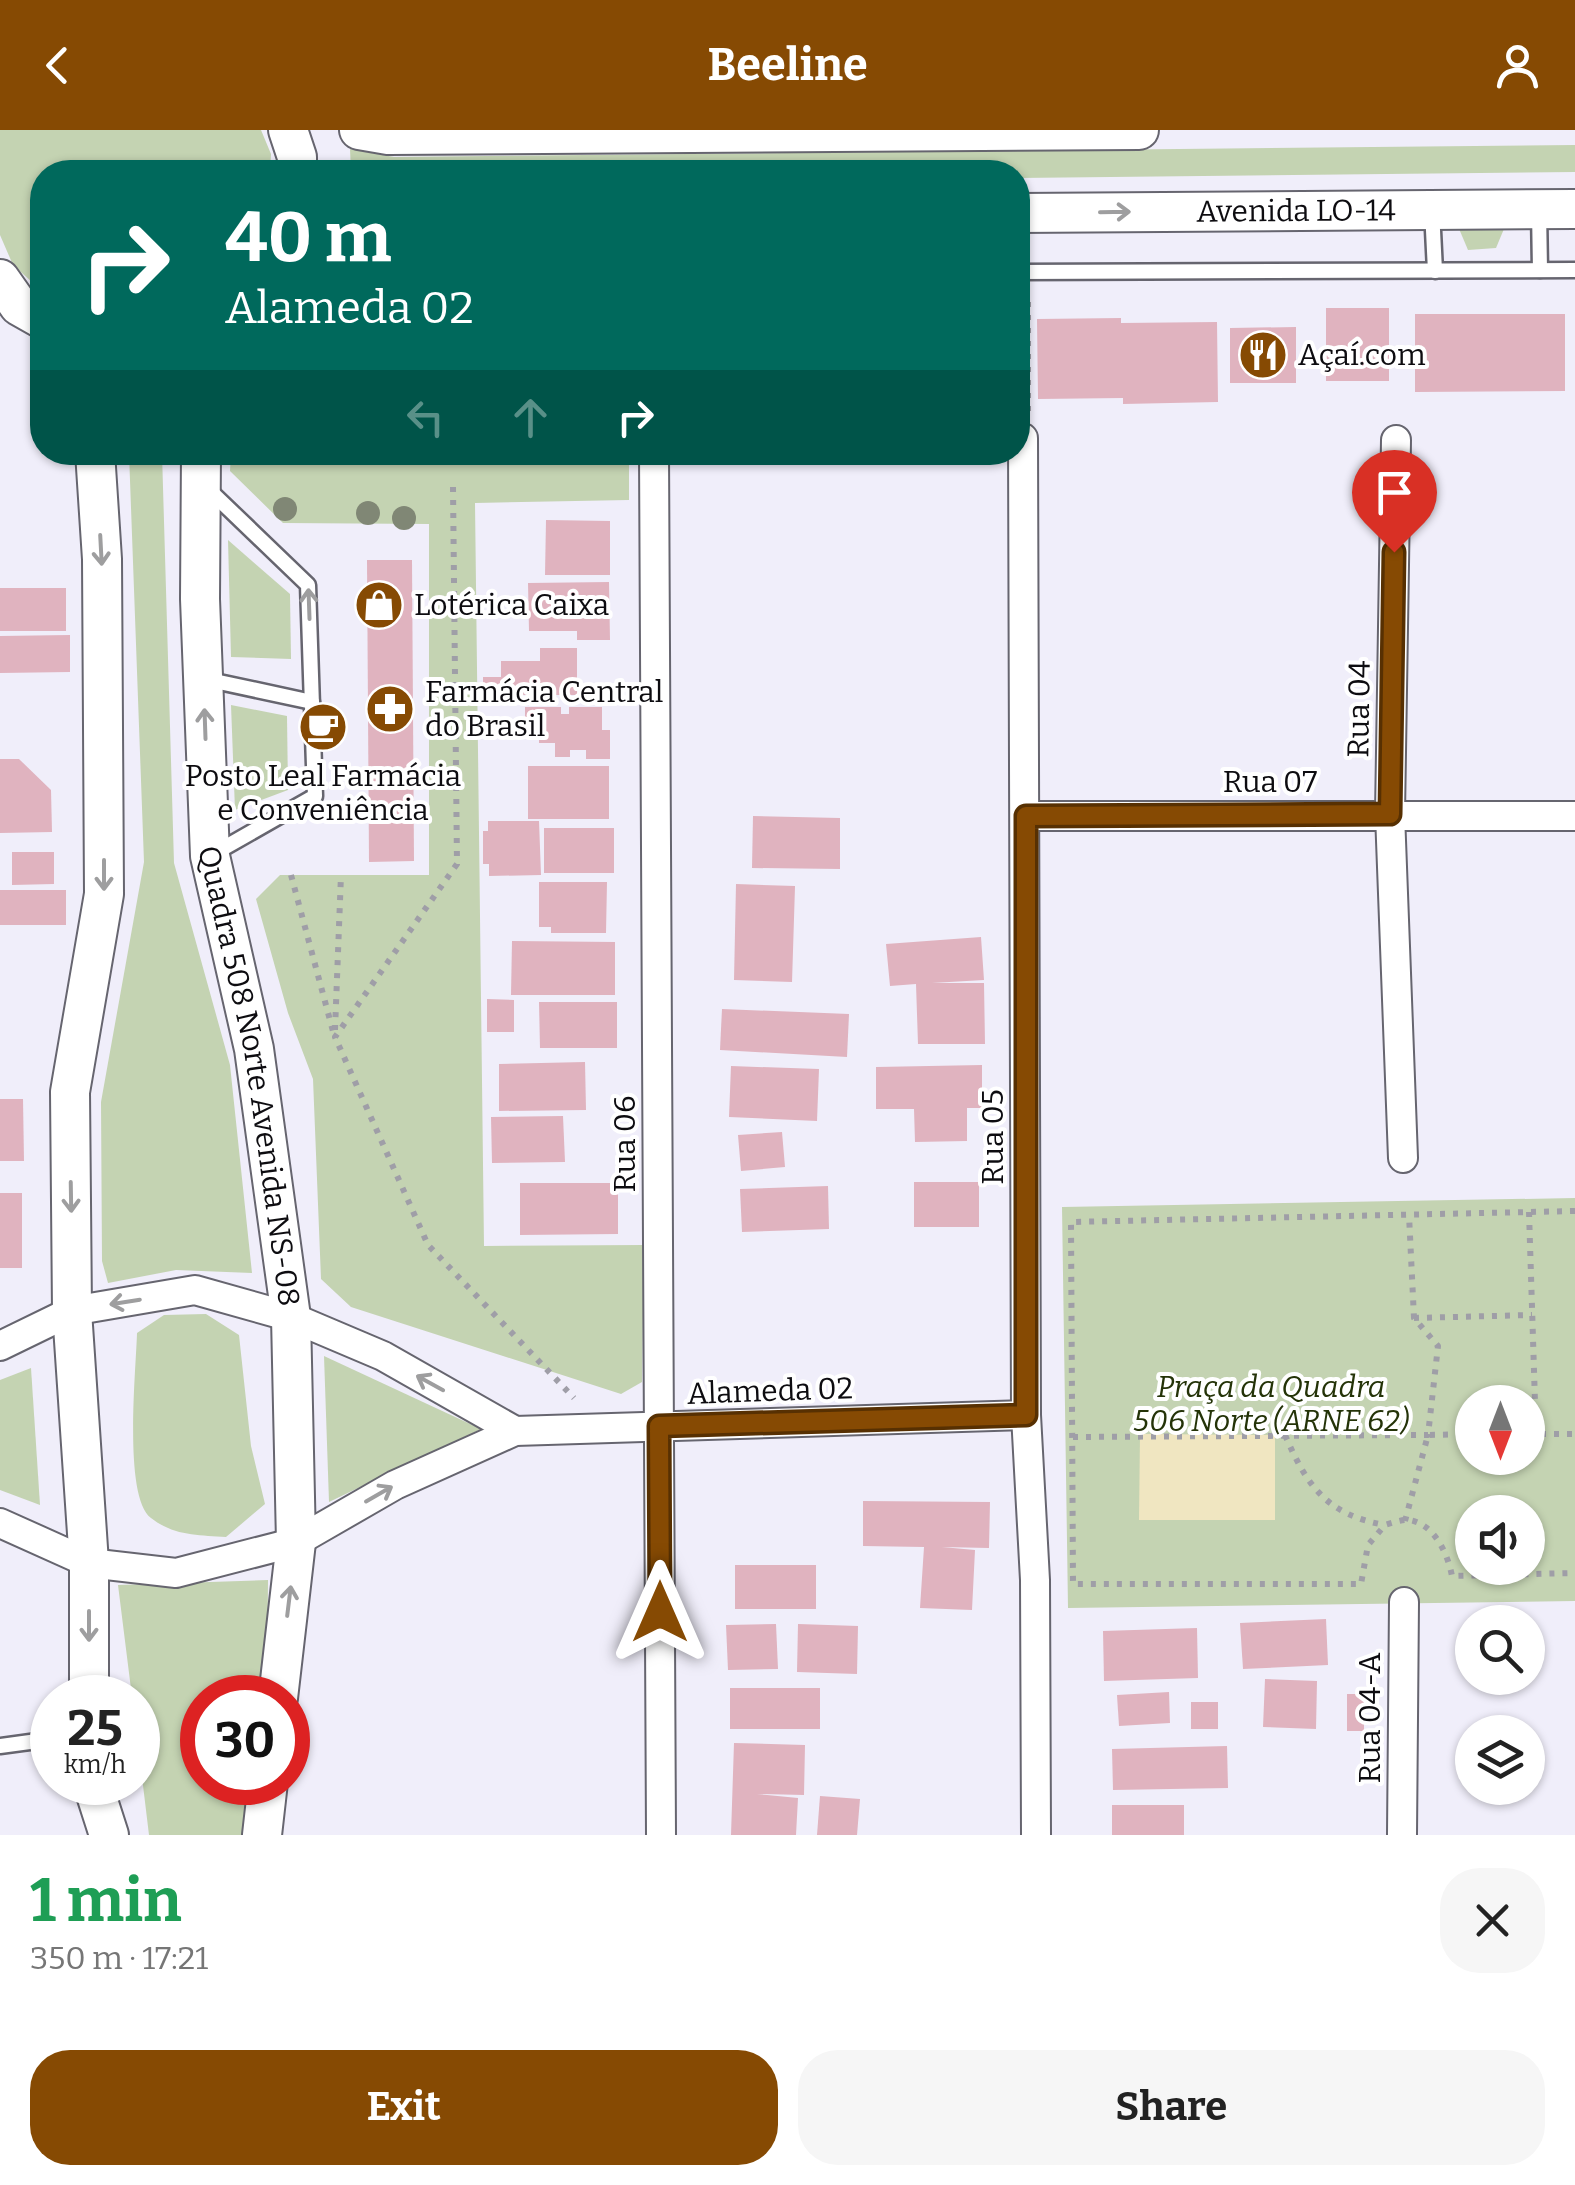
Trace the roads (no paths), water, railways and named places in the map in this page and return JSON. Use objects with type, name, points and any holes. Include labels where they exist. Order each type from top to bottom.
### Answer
[{"type":"street","points":[[288,130],[297,160]]},
{"type":"street","points":[[359,130],[388,135],[1139,130]]},
{"type":"street","name":"Avenida LO-14","points":[[1030,213],[1557,209]]},
{"type":"street","points":[[0,278],[19,306],[30,312]]},
{"type":"street","name":"Rua 04","points":[[1396,440],[1390,814],[1402,1158]]},
{"type":"street","points":[[89,1675],[89,1563],[72,1311],[70,1092],[104,894],[102,559],[95,465]]},
{"type":"street","name":"Rua 06","points":[[654,465],[661,1835]]},
{"type":"street","name":"Rua 05","points":[[1024,465],[1026,1415],[1035,1580],[1036,1835]]},
{"type":"street","name":"Quadra 508 Norte Avenida NS-08","points":[[201,467],[210,856],[254,1049],[292,1317],[296,1542],[281,1675]]},
{"type":"street","name":"Rua 07","points":[[1026,816],[1575,816]]},
{"type":"street","points":[[0,1346],[72,1311],[195,1290],[292,1317],[382,1356],[515,1431]]},
{"type":"street","name":"Alameda 02","points":[[515,1431],[1026,1415]]},
{"type":"street","points":[[0,1523],[89,1563],[176,1573],[296,1542],[395,1485],[515,1431]]},
{"type":"street","name":"Rua 04-A","points":[[1402,1835],[1404,1602]]},
{"type":"street","points":[[99,1805],[108,1835]]},
{"type":"street","points":[[262,1835],[265,1805]]},
{"type":"lane","points":[[1432,209],[1435,271]]},
{"type":"lane","points":[[1540,270],[1557,209]]},
{"type":"lane","points":[[1030,272],[1575,270]]},
{"type":"lane","points":[[201,467],[308,585],[315,796],[210,856]]},
{"type":"lane","points":[[203,679],[312,702]]},
{"type":"lane","points":[[0,1746],[30,1742]]},
{"type":"place","name":"Açaí.com","points":[[1263,355]]},
{"type":"place","name":"Lotérica Caixa","points":[[379,605]]},
{"type":"place","name":"Farmácia Central do Brasil","points":[[390,709]]},
{"type":"place","name":"Posto Leal Farmácia e Conveniência","points":[[323,727]]},
{"type":"park label","name":"Praça da Quadra 506 Norte (ARNE 62)","points":[[1271,1404]]}]
